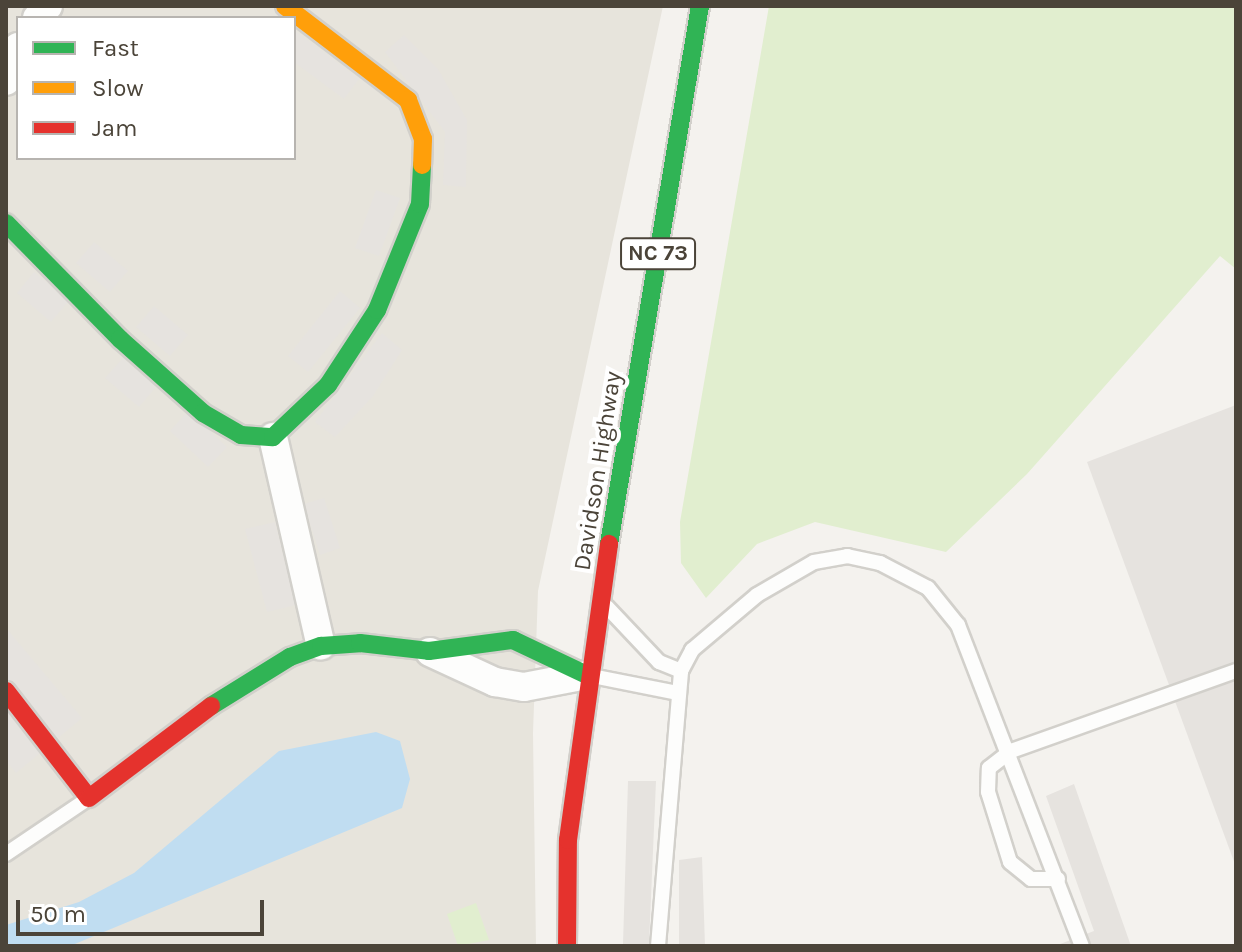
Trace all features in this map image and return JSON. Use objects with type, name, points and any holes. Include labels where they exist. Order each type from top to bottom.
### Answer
[{"type":"street","points":[[6,223],[120,339],[203,413],[241,435],[273,437],[328,385],[377,310],[420,204],[423,139],[408,100],[285,6]]},
{"type":"street","name":"Davidson Highway","points":[[567,946],[568,840],[587,675],[700,6]]},
{"type":"street","points":[[6,81],[16,53]]},
{"type":"street","points":[[273,437],[321,646]]},
{"type":"street","points":[[6,691],[89,798],[212,705],[290,657],[321,646],[360,643],[429,651],[513,640],[587,675]]},
{"type":"street","points":[[429,651],[509,685],[587,675]]},
{"type":"lane","points":[[658,946],[681,671],[692,650],[757,595],[814,562],[847,556],[880,563],[928,588],[958,625],[1011,751],[1082,946]]},
{"type":"lane","points":[[600,600],[659,662],[681,671]]},
{"type":"lane","points":[[1058,879],[1031,879],[1010,862],[988,792],[989,768],[1011,751],[1236,671]]},
{"type":"lane","points":[[587,675],[678,693]]},
{"type":"lane","points":[[6,854],[89,798]]},
{"type":"shaded area","points":[[6,6],[663,6],[538,591],[533,733],[536,946],[6,946]]},
{"type":"shaded area","points":[[296,32],[359,79],[344,99],[296,63]]},
{"type":"shaded area","points":[[404,35],[438,69],[467,120],[466,187],[443,185],[445,132],[385,52]]},
{"type":"shaded area","points":[[376,190],[400,198],[379,256],[355,248]]},
{"type":"shaded area","points":[[94,242],[128,271],[110,292],[76,263]]},
{"type":"shaded area","points":[[34,272],[69,301],[51,322],[17,293]]},
{"type":"shaded area","points":[[340,291],[360,308],[308,372],[288,356]]},
{"type":"shaded area","points":[[154,306],[188,335],[170,356],[136,327]]},
{"type":"shaded area","points":[[382,333],[402,350],[373,396],[335,437],[315,422]]},
{"type":"shaded area","points":[[123,358],[157,386],[139,407],[105,378]]},
{"type":"shaded area","points":[[1236,405],[1236,867],[1087,462]]},
{"type":"shaded area","points":[[188,411],[227,447],[208,467],[170,431]]},
{"type":"shaded area","points":[[324,498],[340,548],[320,555],[304,504]]},
{"type":"shaded area","points":[[275,522],[296,605],[267,612],[245,529]]},
{"type":"shaded area","points":[[6,628],[82,718],[16,773],[6,761]]},
{"type":"shaded area","points":[[628,781],[656,781],[649,944],[623,944]]},
{"type":"shaded area","points":[[1074,784],[1131,946],[1055,946],[1094,931],[1046,796]]},
{"type":"shaded area","points":[[702,857],[705,946],[679,946],[679,860]]},
{"type":"green space","points":[[769,6],[1236,6],[1236,269],[1220,256],[1027,474],[946,552],[815,522],[757,544],[706,598],[681,563],[680,522]]},
{"type":"green space","points":[[476,903],[489,940],[458,946],[447,914]]},
{"type":"water","points":[[376,732],[400,741],[410,779],[402,808],[70,946],[6,946],[6,925],[79,902],[134,873],[279,751]]},
{"type":"traffic: fast","points":[[609,544],[700,6]]},
{"type":"traffic: fast","points":[[6,223],[120,339],[203,413],[241,435],[273,437],[328,385],[377,310],[420,204],[422,165]]},
{"type":"traffic: fast","points":[[211,706],[290,657],[321,646],[360,643],[429,651],[513,640],[587,675]]},
{"type":"traffic: slow","points":[[285,6],[408,100],[423,139],[422,165]]},
{"type":"traffic: jam","points":[[567,946],[568,840],[609,544]]},
{"type":"traffic: jam","points":[[6,691],[89,798],[211,706]]}]
